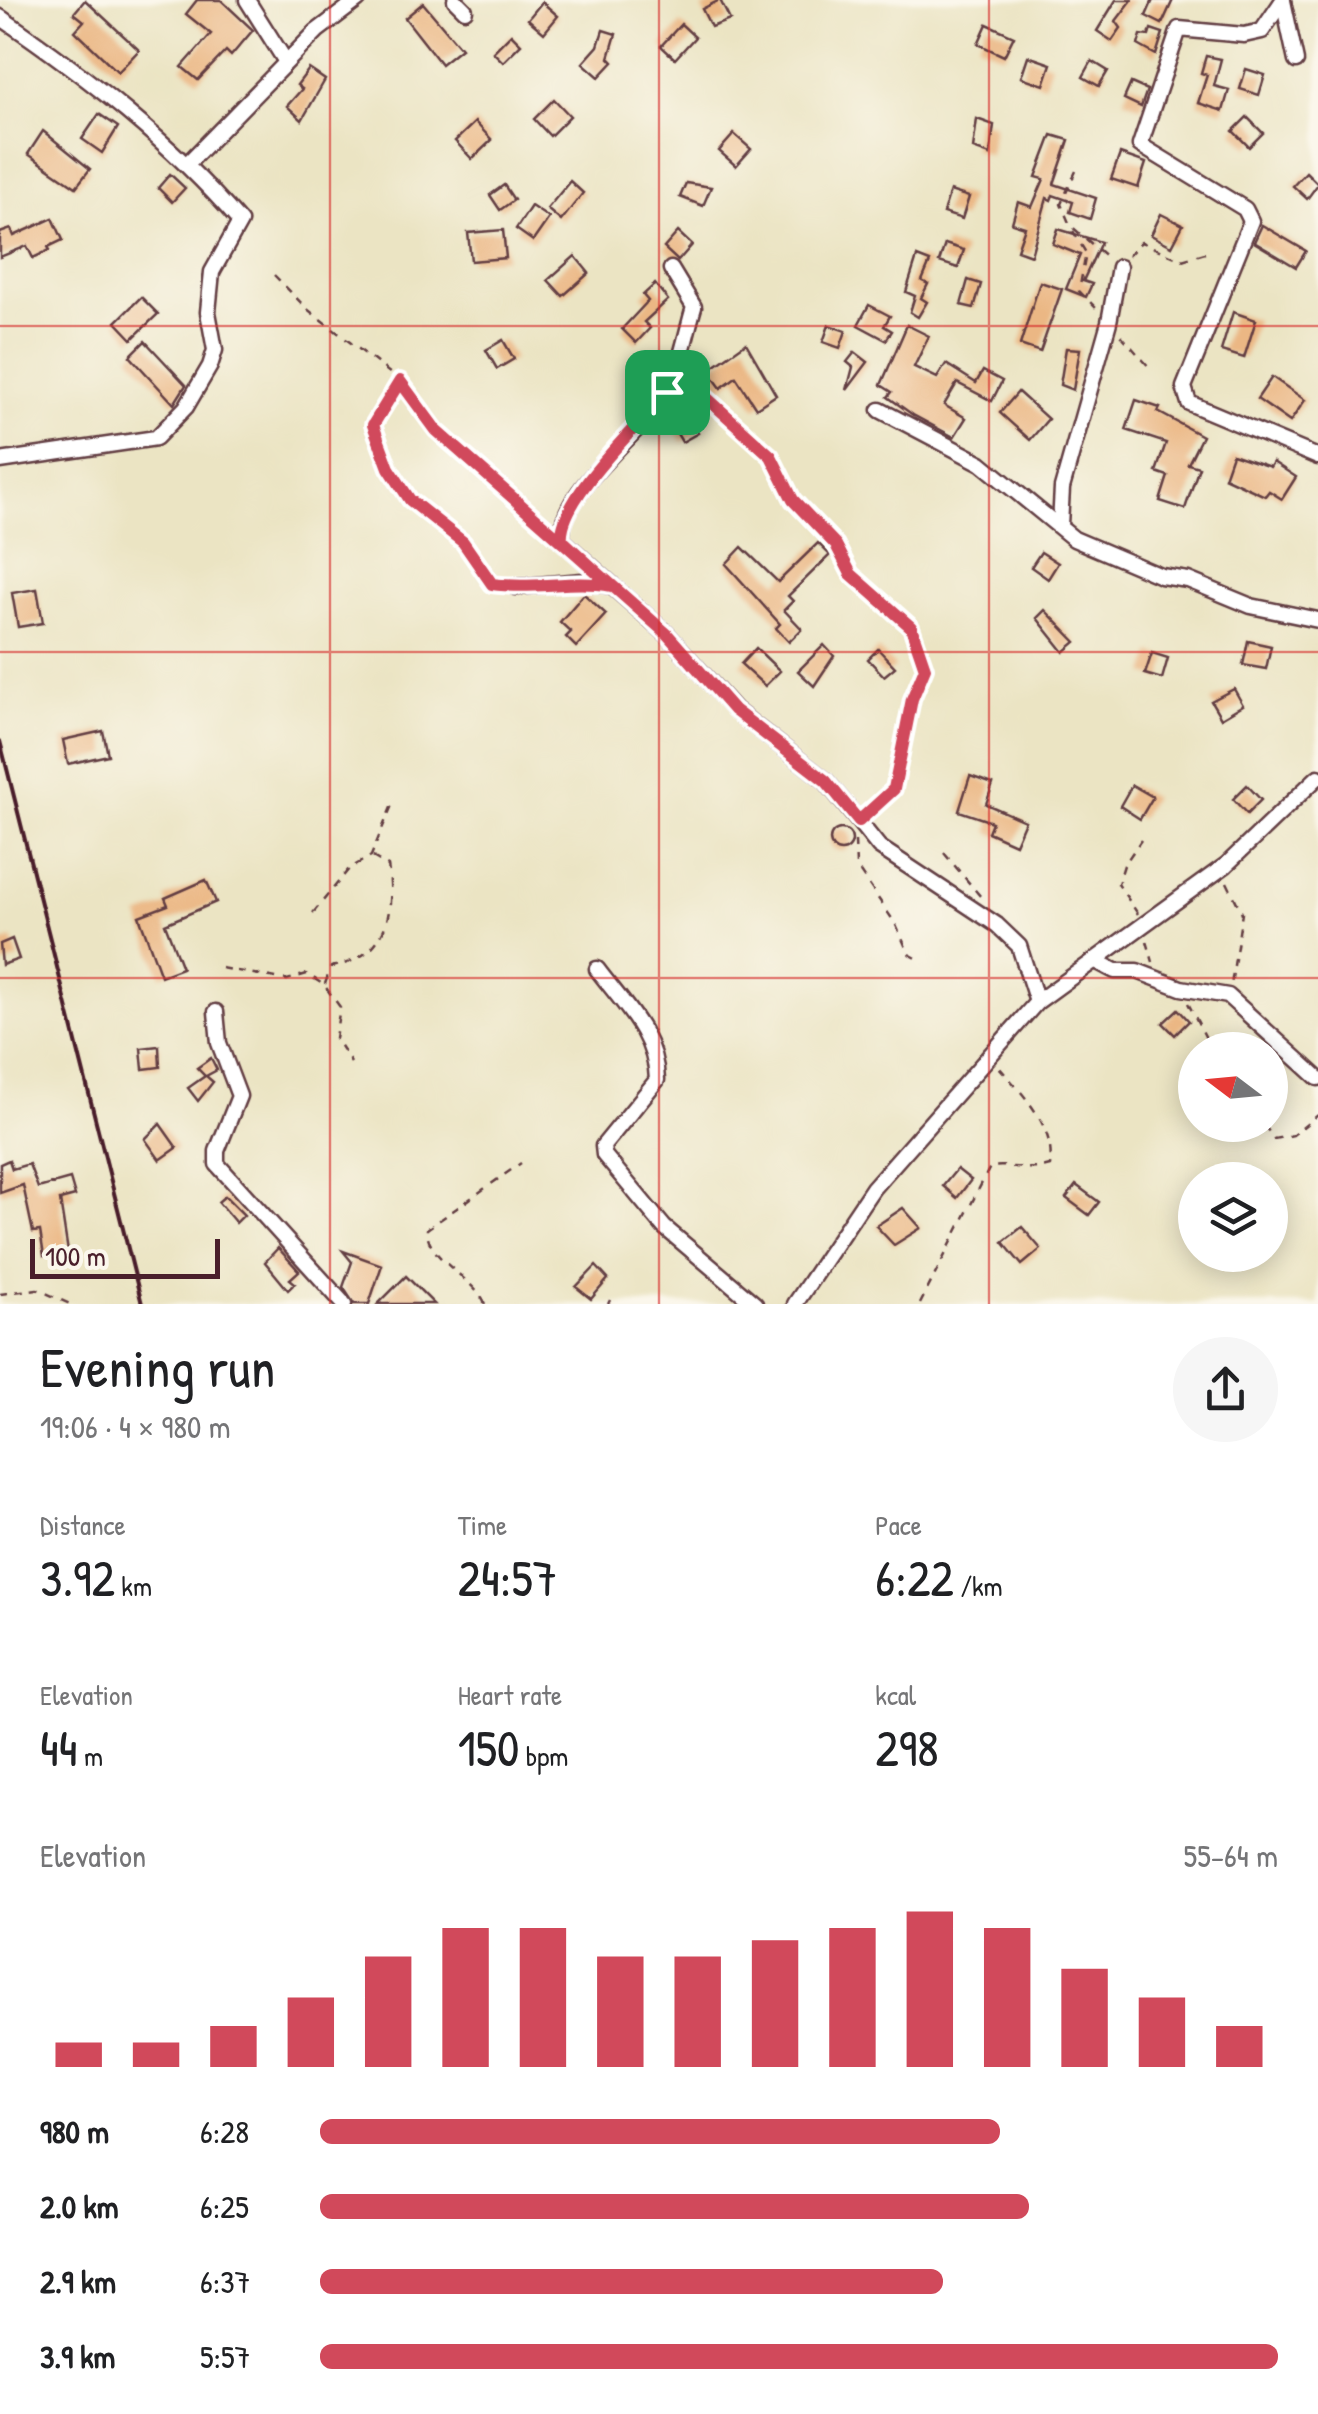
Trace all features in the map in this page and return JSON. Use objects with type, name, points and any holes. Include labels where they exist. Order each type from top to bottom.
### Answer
[{"type":"street","points":[[247,0],[286,62]]},
{"type":"street","points":[[188,163],[268,86],[286,62],[358,0]]},
{"type":"street","points":[[1283,0],[1296,61]]},
{"type":"street","points":[[1283,0],[1262,31],[1244,35],[1179,29],[1140,146],[1246,209],[1252,221],[1184,387],[1189,404],[1318,457]]},
{"type":"street","points":[[0,17],[76,70],[188,163],[240,222],[212,272],[208,312],[215,350],[186,407],[156,438],[0,461]]},
{"type":"street","points":[[1060,525],[1062,488],[1109,322],[1119,267]]},
{"type":"street","points":[[671,269],[694,307],[676,370],[667,392],[593,476],[570,512],[562,540],[667,634],[734,710],[826,781],[879,847],[998,924],[1019,946],[1037,1002]]},
{"type":"street","points":[[880,410],[981,462],[1074,538],[1162,576],[1188,580],[1251,606],[1318,620]]},
{"type":"street","points":[[516,587],[582,580],[612,586]]},
{"type":"street","points":[[795,1304],[873,1188],[988,1053],[1037,1002],[1098,962],[1226,865],[1318,777]]},
{"type":"street","points":[[1098,962],[1115,971],[1160,976],[1181,988],[1228,996],[1318,1078]]},
{"type":"street","points":[[597,969],[644,1028],[657,1080],[603,1146],[604,1155],[664,1227],[755,1304]]},
{"type":"street","points":[[216,1012],[218,1043],[239,1096],[216,1161],[344,1304]]},
{"type":"path","points":[[1076,171],[1061,204],[1070,225],[1119,267],[1141,242],[1182,260],[1205,253]]},
{"type":"path","points":[[274,275],[306,308],[400,381],[436,430],[562,540]]},
{"type":"path","points":[[676,370],[771,456],[793,500],[836,545],[851,574],[911,627],[925,668],[912,699],[900,770],[894,789],[859,821],[853,849],[856,866],[895,923],[909,954],[922,961]]},
{"type":"path","points":[[400,381],[373,425],[389,468],[410,500],[463,542],[492,584],[516,587]]},
{"type":"path","points":[[313,914],[349,869],[370,856],[392,805]]},
{"type":"path","points":[[1141,840],[1119,874],[1118,884],[1126,891],[1144,926],[1160,976]]},
{"type":"path","points":[[944,854],[982,898]]},
{"type":"path","points":[[324,985],[330,967],[352,964],[389,927],[394,900],[388,866],[370,856]]},
{"type":"path","points":[[1226,865],[1227,882],[1242,913],[1228,996]]},
{"type":"path","points":[[221,968],[287,980],[307,974],[324,985],[340,1008],[335,1038],[350,1063]]},
{"type":"path","points":[[1181,988],[1203,1032]]},
{"type":"path","points":[[920,1304],[946,1246],[990,1168],[1020,1166],[1034,1171],[1050,1166],[1052,1150],[1034,1105],[988,1053]]},
{"type":"path","points":[[1288,1134],[1318,1114]]},
{"type":"path","points":[[485,1304],[479,1291],[430,1247],[426,1229],[522,1163]]},
{"type":"path","points":[[0,1294],[37,1289],[70,1304]]},
{"type":"building","points":[[85,0],[139,50],[118,72],[75,31],[84,21],[74,13]]},
{"type":"building","points":[[197,0],[221,0],[253,30],[231,56],[226,51],[198,80],[182,67],[211,34],[186,14]]},
{"type":"building","points":[[720,0],[730,20],[711,27],[702,9]]},
{"type":"building","points":[[1116,0],[1132,0],[1116,21],[1121,28],[1112,41],[1097,31]]},
{"type":"building","points":[[1153,0],[1173,0],[1162,24],[1146,16]]},
{"type":"building","points":[[542,2],[558,16],[544,33],[528,19]]},
{"type":"building","points":[[423,3],[461,48],[441,64],[405,18]]},
{"type":"building","points":[[681,24],[695,37],[675,59],[661,46]]},
{"type":"building","points":[[987,24],[1014,36],[1004,56],[978,44]]},
{"type":"building","points":[[1151,29],[1163,33],[1156,55],[1138,45],[1141,35],[1149,36]]},
{"type":"building","points":[[603,30],[616,34],[609,58],[613,62],[599,77],[583,63],[598,46]]},
{"type":"building","points":[[511,34],[521,44],[503,62],[493,52]]},
{"type":"building","points":[[1028,56],[1051,64],[1044,85],[1021,77]]},
{"type":"building","points":[[1206,56],[1221,59],[1214,86],[1229,90],[1223,111],[1198,103],[1207,75],[1201,73]]},
{"type":"building","points":[[1092,61],[1108,71],[1099,86],[1083,77]]},
{"type":"building","points":[[309,69],[325,80],[302,120],[287,106],[302,89],[297,85]]},
{"type":"building","points":[[1246,69],[1265,75],[1259,95],[1240,89]]},
{"type":"building","points":[[1131,83],[1147,90],[1141,107],[1124,99]]},
{"type":"building","points":[[554,99],[570,116],[550,136],[534,119]]},
{"type":"building","points":[[99,114],[118,127],[102,153],[82,139]]},
{"type":"building","points":[[1247,117],[1263,133],[1249,147],[1233,131]]},
{"type":"building","points":[[977,119],[994,125],[990,155],[973,149]]},
{"type":"building","points":[[475,122],[492,140],[472,159],[455,141]]},
{"type":"building","points":[[43,131],[90,169],[76,187],[28,154]]},
{"type":"building","points":[[734,134],[751,149],[736,166],[719,151]]},
{"type":"building","points":[[1052,135],[1069,140],[1054,184],[1096,198],[1090,219],[1070,212],[1073,202],[1053,195],[1051,200],[1047,198],[1031,255],[1017,250],[1025,227],[1012,223],[1018,202],[1032,207],[1044,179],[1036,177]]},
{"type":"building","points":[[1120,154],[1146,163],[1138,188],[1111,179]]},
{"type":"building","points":[[1306,172],[1318,184],[1307,199],[1293,186]]},
{"type":"building","points":[[170,174],[185,188],[172,202],[158,188]]},
{"type":"building","points":[[570,181],[583,193],[561,221],[547,209]]},
{"type":"building","points":[[686,183],[711,187],[703,206],[680,197]]},
{"type":"building","points":[[504,185],[514,200],[500,210],[490,195]]},
{"type":"building","points":[[950,191],[969,197],[962,219],[943,213]]},
{"type":"building","points":[[531,206],[549,218],[533,241],[516,229]]},
{"type":"building","points":[[1161,214],[1183,225],[1172,246],[1151,235]]},
{"type":"building","points":[[53,218],[63,240],[48,247],[50,250],[33,258],[27,246],[0,257],[0,233],[11,229],[14,236]]},
{"type":"building","points":[[1262,225],[1306,251],[1296,267],[1254,242]]},
{"type":"building","points":[[1058,229],[1101,242],[1083,281],[1092,284],[1086,297],[1066,289],[1080,255],[1053,244]]},
{"type":"building","points":[[503,230],[506,258],[471,261],[468,233]]},
{"type":"building","points":[[678,232],[692,245],[678,261],[664,248]]},
{"type":"building","points":[[945,244],[964,250],[958,268],[939,262]]},
{"type":"building","points":[[575,256],[589,273],[563,296],[548,280]]},
{"type":"building","points":[[917,257],[930,262],[922,281],[928,284],[921,298],[927,302],[918,317],[910,312],[915,296],[906,292]]},
{"type":"building","points":[[968,280],[981,284],[974,308],[961,305]]},
{"type":"building","points":[[1040,282],[1062,289],[1040,352],[1020,345]]},
{"type":"building","points":[[655,284],[668,300],[644,322],[650,328],[636,343],[622,329],[648,301],[643,295]]},
{"type":"building","points":[[141,297],[158,314],[132,339],[116,322]]},
{"type":"building","points":[[869,305],[890,316],[884,326],[892,331],[886,340],[858,325]]},
{"type":"building","points":[[1233,312],[1256,320],[1244,358],[1221,351]]},
{"type":"building","points":[[829,325],[846,331],[840,348],[823,342]]},
{"type":"building","points":[[907,325],[929,336],[914,367],[937,378],[946,364],[976,383],[983,371],[1002,381],[992,401],[957,383],[944,405],[966,418],[954,437],[913,415],[888,397],[892,392],[881,385]]},
{"type":"building","points":[[503,340],[514,359],[497,369],[486,350]]},
{"type":"building","points":[[145,341],[186,385],[174,404],[130,356]]},
{"type":"building","points":[[746,343],[776,395],[756,408],[736,377],[721,388],[708,370]]},
{"type":"building","points":[[1066,348],[1080,349],[1073,390],[1060,385]]},
{"type":"building","points":[[855,352],[868,362],[847,390],[853,367],[847,362]]},
{"type":"building","points":[[1272,377],[1305,400],[1290,422],[1257,399]]},
{"type":"building","points":[[1018,392],[1048,419],[1030,440],[1000,413]]},
{"type":"building","points":[[1136,400],[1160,408],[1158,412],[1202,436],[1188,464],[1199,467],[1185,509],[1160,501],[1168,476],[1156,472],[1166,443],[1126,430]]},
{"type":"building","points":[[689,417],[698,433],[682,442],[673,427]]},
{"type":"building","points":[[1232,454],[1270,467],[1273,462],[1296,477],[1282,499],[1269,491],[1265,496],[1224,477]]},
{"type":"building","points":[[818,543],[830,555],[788,596],[793,601],[784,610],[802,629],[789,642],[776,628],[780,624],[726,564],[742,547],[778,582]]},
{"type":"building","points":[[1041,552],[1058,563],[1048,579],[1031,567]]},
{"type":"building","points":[[37,589],[43,623],[18,627],[12,593]]},
{"type":"building","points":[[584,594],[606,614],[576,647],[566,637],[571,632],[560,622]]},
{"type":"building","points":[[1045,610],[1076,642],[1064,652],[1037,618]]},
{"type":"building","points":[[1248,641],[1271,646],[1266,669],[1243,665]]},
{"type":"building","points":[[824,645],[834,656],[814,686],[798,671]]},
{"type":"building","points":[[756,648],[780,671],[765,686],[741,664]]},
{"type":"building","points":[[878,649],[895,667],[884,676],[868,659]]},
{"type":"building","points":[[1152,653],[1168,658],[1162,679],[1145,674]]},
{"type":"building","points":[[1234,689],[1243,705],[1221,718],[1211,701]]},
{"type":"building","points":[[103,731],[108,755],[68,764],[63,740]]},
{"type":"building","points":[[970,776],[993,784],[986,804],[1025,821],[1015,844],[988,832],[992,822],[959,811]]},
{"type":"building","points":[[1132,785],[1153,797],[1140,819],[1120,806]]},
{"type":"building","points":[[1247,785],[1261,800],[1247,814],[1233,799]]},
{"type":"building","points":[[841,829],[849,832],[849,848],[841,851],[833,848],[830,840],[833,832]]},
{"type":"building","points":[[206,880],[216,902],[165,924],[182,968],[161,976],[139,916],[168,905],[165,898]]},
{"type":"building","points":[[12,939],[19,959],[2,965],[0,944]]},
{"type":"building","points":[[1178,1009],[1189,1021],[1175,1035],[1163,1023]]},
{"type":"building","points":[[159,1046],[160,1067],[143,1069],[141,1048]]},
{"type":"building","points":[[211,1058],[217,1070],[206,1076],[213,1082],[198,1101],[188,1088],[205,1076],[197,1068]]},
{"type":"building","points":[[160,1124],[177,1148],[160,1160],[145,1139]]},
{"type":"building","points":[[9,1160],[12,1169],[29,1164],[38,1188],[70,1179],[75,1196],[60,1200],[68,1252],[44,1256],[40,1231],[33,1232],[23,1185],[0,1193],[0,1164]]},
{"type":"building","points":[[957,1169],[971,1180],[957,1198],[943,1186]]},
{"type":"building","points":[[1076,1185],[1099,1202],[1089,1215],[1066,1198]]},
{"type":"building","points":[[225,1196],[244,1215],[236,1223],[218,1202]]},
{"type":"building","points":[[903,1208],[921,1228],[894,1245],[876,1226]]},
{"type":"building","points":[[1022,1227],[1041,1249],[1022,1265],[1003,1242]]},
{"type":"building","points":[[278,1248],[299,1271],[290,1279],[295,1283],[288,1290],[265,1262]]},
{"type":"building","points":[[343,1251],[382,1265],[369,1304],[354,1304],[343,1287],[352,1262]]},
{"type":"building","points":[[596,1266],[608,1279],[591,1299],[576,1287]]},
{"type":"building","points":[[406,1276],[434,1304],[378,1304]]},
{"type":"railway","points":[[0,741],[142,1304]]},
{"type":"route","points":[[667,392],[593,476],[562,528],[562,540],[612,586],[582,580],[516,587],[492,584],[463,542],[410,500],[389,468],[373,425],[400,381],[436,430],[562,540],[612,586],[625,599],[667,634],[734,710],[826,781],[859,821],[894,789],[900,770],[912,699],[925,668],[911,627],[851,574],[836,545],[793,500],[771,456],[676,370],[667,392]]}]
